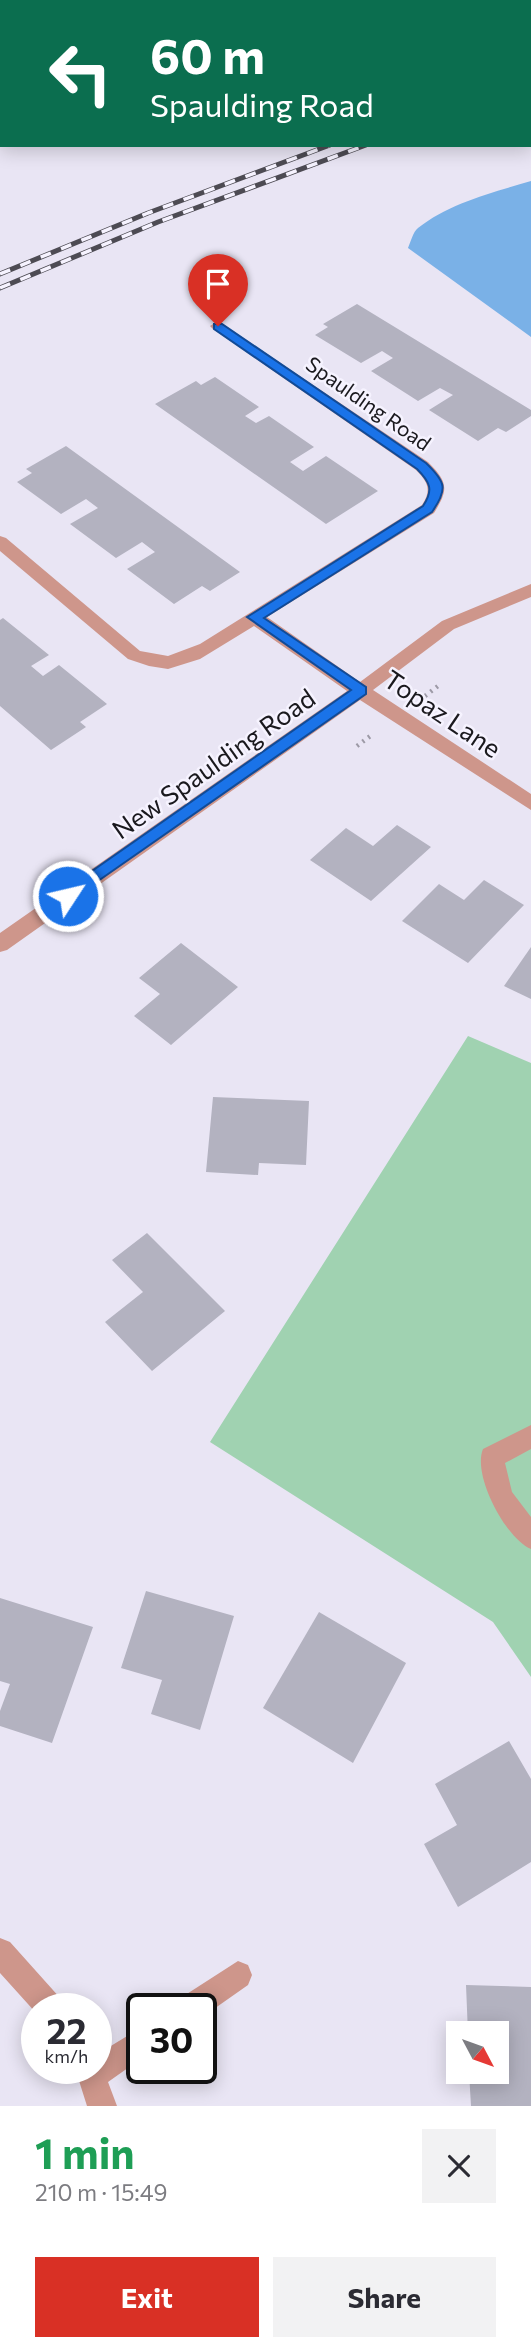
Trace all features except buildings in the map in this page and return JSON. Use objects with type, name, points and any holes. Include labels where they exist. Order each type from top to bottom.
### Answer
[{"type":"street","name":"Spaulding Road","points":[[0,542],[134,655],[155,662],[173,662],[190,656],[428,509],[437,495],[435,479],[422,466],[218,326]]},
{"type":"street","name":"New Spaulding Road","points":[[0,944],[361,690],[448,625],[531,590]]},
{"type":"street","points":[[254,617],[361,690]]},
{"type":"street","name":"Topaz Lane","points":[[361,690],[531,803]]},
{"type":"street","points":[[531,1436],[492,1457],[500,1497],[531,1536]]},
{"type":"street","points":[[0,1952],[37,1993]]},
{"type":"street","points":[[212,1993],[238,1975]]},
{"type":"street","points":[[95,2084],[102,2106]]},
{"type":"green space","points":[[468,1036],[531,1063],[531,1677],[493,1622],[210,1442]]},
{"type":"water","points":[[531,181],[531,337],[408,248],[416,230],[430,219],[472,199]]},
{"type":"railway","points":[[0,274],[148,213],[325,147]]},
{"type":"railway","points":[[0,288],[158,222],[361,147]]},
{"type":"route","points":[[68,896],[361,690],[300,651],[254,617],[428,509],[437,495],[435,479],[422,466],[218,326]]}]
